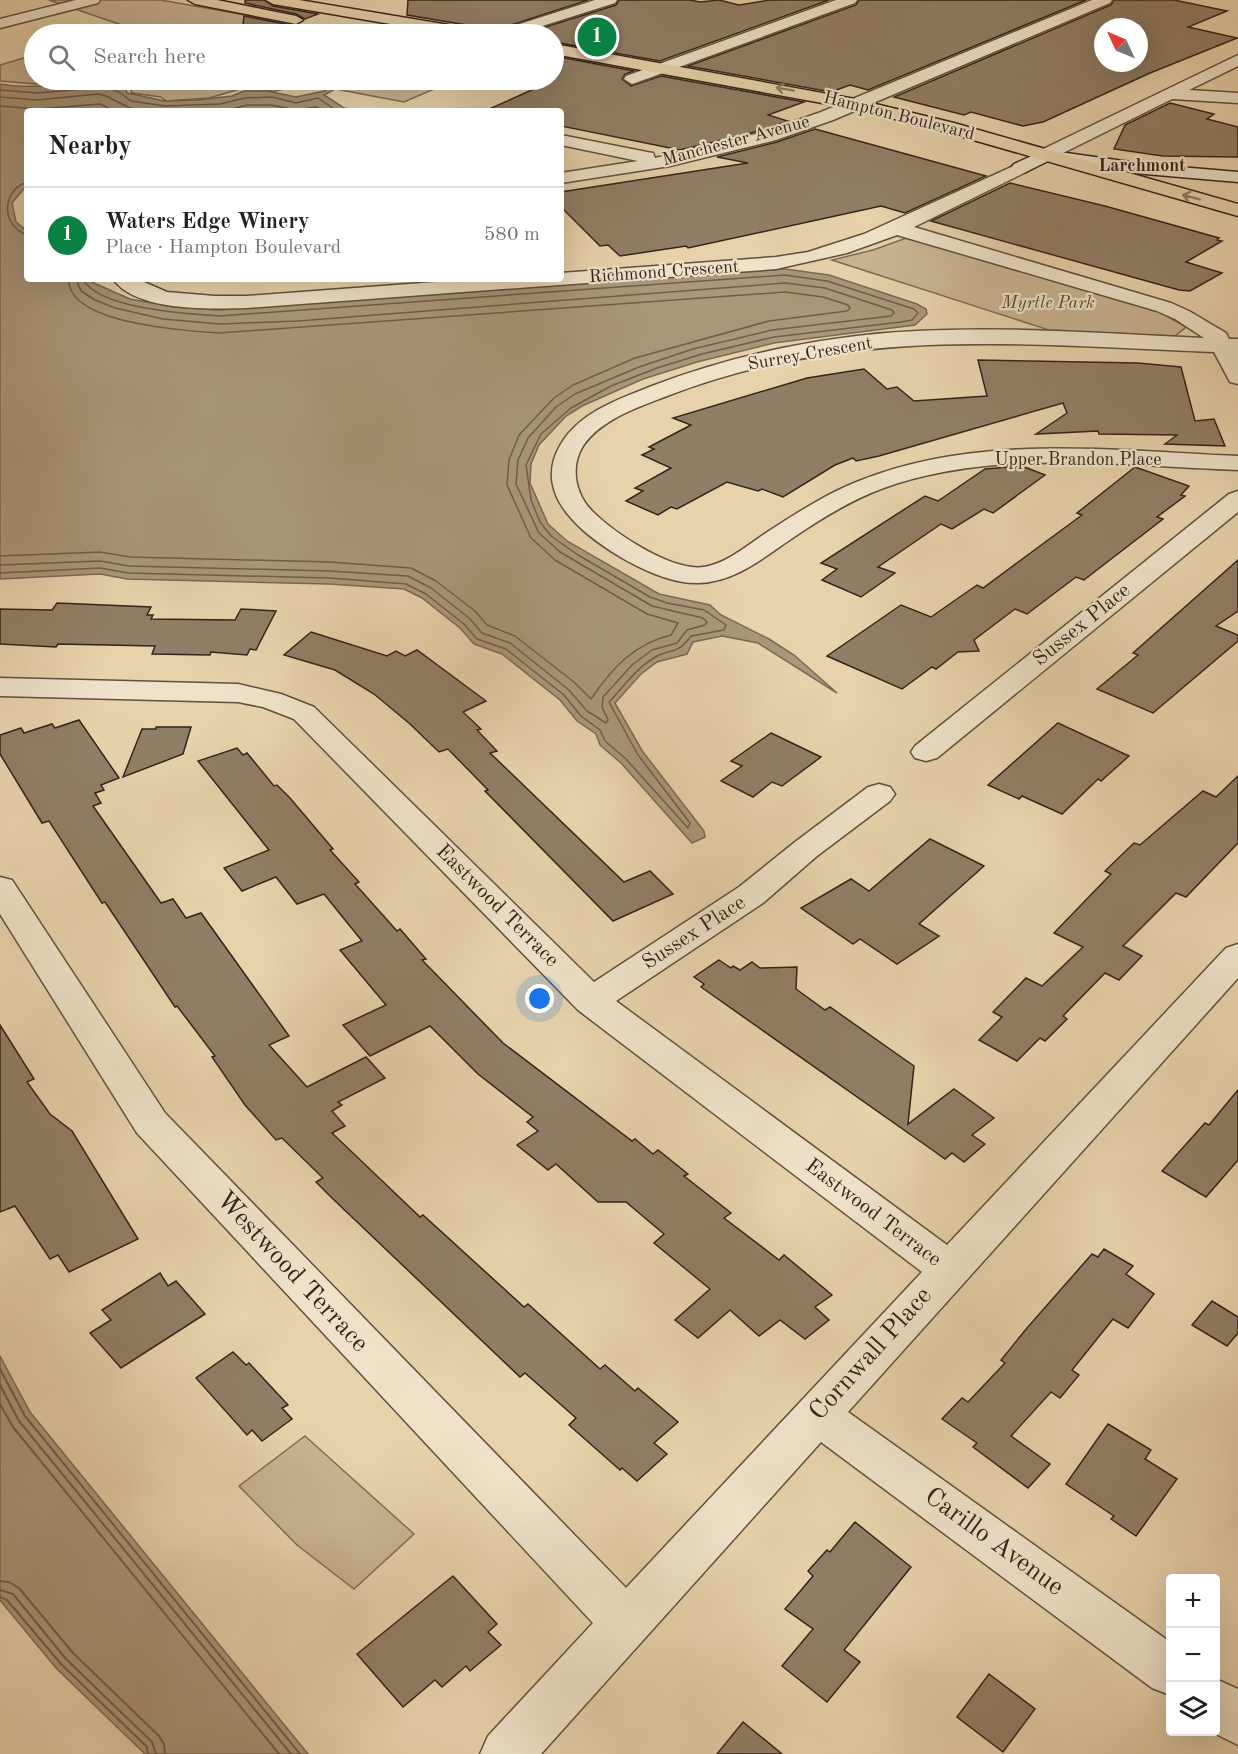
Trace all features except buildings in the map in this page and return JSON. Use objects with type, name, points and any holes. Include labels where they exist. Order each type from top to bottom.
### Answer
[{"type":"main road","points":[[195,0],[310,22]]},
{"type":"main road","points":[[273,0],[414,24]]},
{"type":"main road","name":"Hampton Boulevard","points":[[564,51],[855,104],[1044,165],[1144,184],[1238,210]]},
{"type":"main road","name":"Hampton Boulevard","points":[[587,72],[860,124]]},
{"type":"main road","name":"Hampton Boulevard","points":[[991,160],[1020,168],[1044,165]]},
{"type":"main road","points":[[1144,184],[1147,177],[1170,171]]},
{"type":"main road","points":[[1100,189],[1238,227]]},
{"type":"street","points":[[0,24],[93,0]]},
{"type":"street","points":[[534,24],[610,0]]},
{"type":"street","points":[[632,80],[849,0]]},
{"type":"street","name":"Manchester Avenue","points":[[564,178],[669,161],[770,136],[827,116],[1105,0]]},
{"type":"street","points":[[1044,165],[1167,94],[1238,60]]},
{"type":"street","points":[[1167,94],[1238,98]]},
{"type":"street","points":[[564,141],[669,161]]},
{"type":"street","points":[[1044,165],[1238,177]]},
{"type":"street","name":"Richmond Crescent","points":[[564,279],[776,263],[833,252],[863,243],[1020,168]]},
{"type":"street","points":[[896,228],[1164,308],[1202,327],[1230,346],[1238,377]]},
{"type":"street","name":"Richmond Crescent","points":[[127,282],[134,288],[154,296],[212,302],[247,302],[518,282]]},
{"type":"street","name":"Surrey Crescent","points":[[658,567],[591,527],[573,504],[562,480],[565,458],[578,437],[596,421],[654,393],[736,367],[792,354],[894,340],[949,336],[1230,346]]},
{"type":"street","name":"Upper Brandon Place","points":[[658,567],[696,575],[716,572],[735,565],[843,498],[872,484],[915,471],[963,462],[1019,456],[1238,463]]},
{"type":"street","name":"Sussex Place","points":[[926,752],[1238,499]]},
{"type":"street","name":"Eastwood Terrace","points":[[0,687],[238,693],[271,700],[304,713],[591,1001],[948,1269]]},
{"type":"street","name":"Sussex Place","points":[[591,1001],[751,895],[806,849],[879,794]]},
{"type":"street","name":"Westwood Terrace","points":[[0,888],[151,1123],[626,1623]]},
{"type":"street","name":"Cornwall Place","points":[[506,1754],[948,1269],[1238,956]]},
{"type":"street","name":"Carillo Avenue","points":[[817,1414],[1166,1668]]},
{"type":"street","points":[[1220,1707],[1238,1720]]},
{"type":"green space","points":[[49,0],[161,0],[296,24],[119,24]]},
{"type":"green space","points":[[24,58],[24,83],[0,81],[0,65]]},
{"type":"green space","points":[[131,90],[237,90],[209,98],[166,101],[161,97],[132,93]]},
{"type":"green space","points":[[341,90],[432,90],[404,102]]},
{"type":"green space","name":"Myrtle Park","points":[[909,237],[1151,307],[1186,327],[1175,336],[1052,331],[832,260],[873,250]]},
{"type":"green space","points":[[305,1436],[414,1534],[354,1589],[297,1545],[239,1486]]},
{"type":"water","points":[[0,84],[24,86],[24,90],[126,90],[127,93],[165,101],[232,96],[244,91],[267,91],[296,97],[333,90],[324,95],[344,108],[24,108],[24,189],[12,203],[16,222],[24,229],[24,282],[92,282],[130,299],[174,307],[219,310],[785,269],[829,275],[926,309],[927,314],[915,325],[774,343],[697,362],[643,379],[582,406],[566,416],[539,445],[531,464],[530,483],[548,524],[567,541],[659,594],[710,605],[721,615],[769,639],[794,655],[837,693],[758,643],[722,636],[693,642],[687,654],[657,662],[641,674],[615,703],[643,752],[704,831],[705,837],[692,843],[621,763],[600,745],[596,734],[577,721],[560,700],[502,654],[474,644],[460,628],[422,598],[404,589],[329,584],[127,579],[100,574],[0,579]]},
{"type":"water","points":[[0,1356],[30,1412],[308,1754],[145,1754],[56,1668],[0,1600]]},
{"type":"place","name":"Waters Edge Winery","points":[[597,37]]},
{"type":"district","name":"Larchmont","points":[[1142,166]]}]
